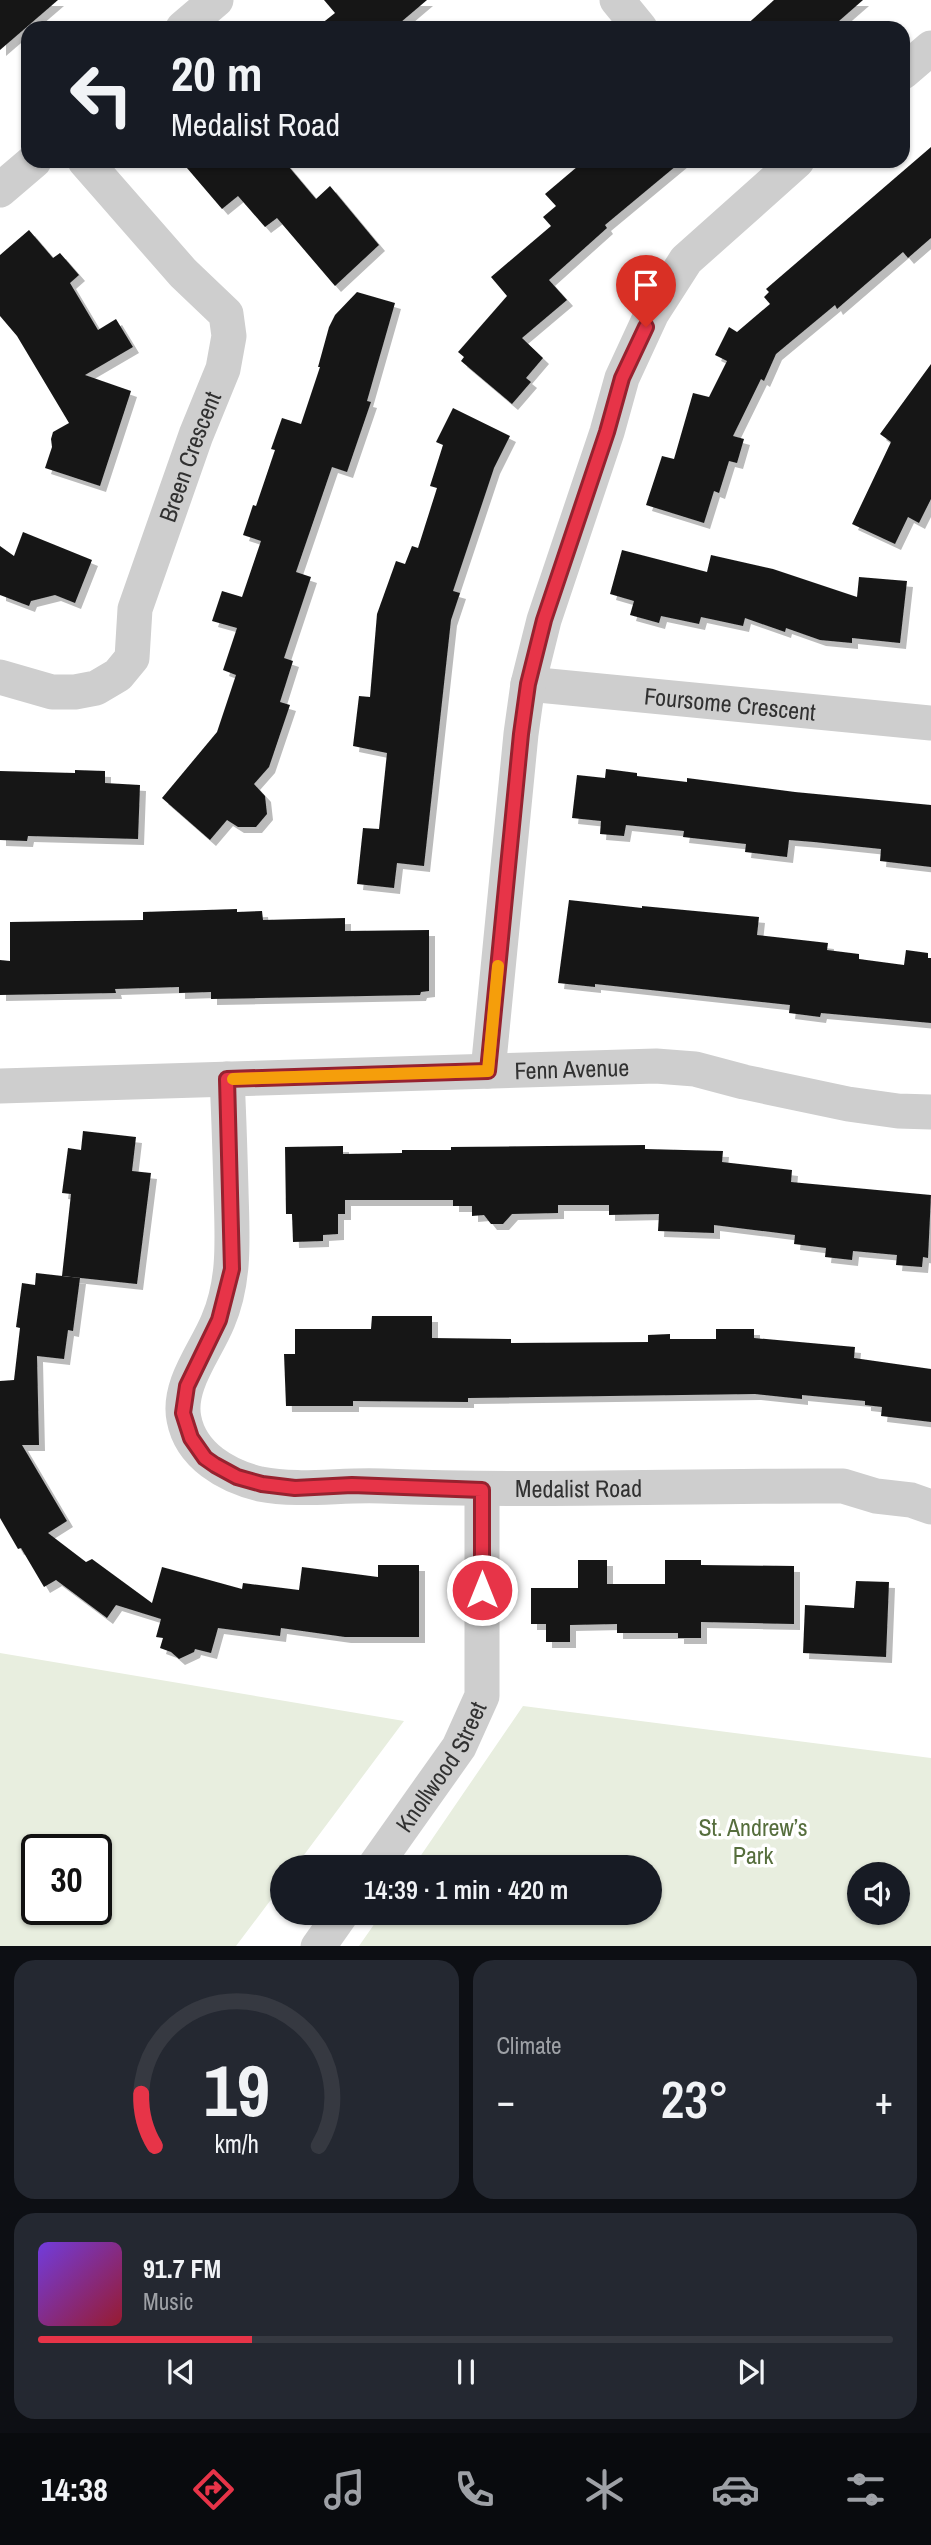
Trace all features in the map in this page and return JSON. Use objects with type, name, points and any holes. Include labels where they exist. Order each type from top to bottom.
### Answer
[{"type":"street","points":[[191,21],[216,0]]},
{"type":"street","points":[[617,0],[634,21]]},
{"type":"street","points":[[910,66],[931,48]]},
{"type":"street","points":[[0,190],[26,168]]},
{"type":"street","name":"Breen Crescent","points":[[0,677],[52,692],[75,692],[96,688],[118,675],[132,658],[135,609],[196,435],[223,369],[229,336],[226,314],[183,272],[91,168]]},
{"type":"street","points":[[488,1071],[521,734],[528,684],[544,620],[607,432],[622,378],[652,313],[687,260],[774,168]]},
{"type":"street","name":"Foursome Crescent","points":[[528,684],[931,723]]},
{"type":"street","name":"Fenn Avenue","points":[[0,1086],[656,1066],[695,1069],[848,1104],[898,1111],[931,1112]]},
{"type":"street","name":"Medalist Road","points":[[227,1079],[232,1269],[219,1320],[187,1386],[183,1413],[191,1438],[205,1458],[215,1465],[237,1477],[262,1484],[295,1488],[352,1485],[482,1490],[843,1486],[876,1496],[911,1500],[931,1507]]},
{"type":"street","name":"Knollwood Street","points":[[382,1855],[459,1747],[482,1696],[482,1490]]},
{"type":"street","points":[[319,1946],[334,1925]]},
{"type":"green space","points":[[0,1653],[404,1721],[304,1855],[270,1855],[270,1901],[236,1946],[0,1946]]},
{"type":"green space","name":"St. Andrew’s Park","points":[[523,1706],[931,1758],[931,1946],[359,1946],[374,1925],[662,1925],[662,1855],[421,1855]]},
{"type":"building","points":[[0,0],[58,0],[34,21],[21,21],[21,32],[0,50]]},
{"type":"building","points":[[324,0],[427,0],[402,21],[325,21],[335,13]]},
{"type":"building","points":[[774,0],[863,0],[839,21],[751,21]]},
{"type":"building","points":[[931,147],[931,238],[908,258],[903,252],[837,309],[835,305],[776,354],[733,436],[744,439],[737,463],[729,461],[719,493],[714,491],[704,523],[646,505],[662,456],[674,459],[693,393],[709,397],[727,361],[715,355],[729,327],[737,332],[770,304],[764,297],[769,292],[766,289],[907,168],[910,168]]},
{"type":"building","points":[[187,168],[290,168],[316,199],[330,186],[379,245],[335,286],[277,218],[265,227],[238,196],[222,209]]},
{"type":"building","points":[[576,168],[674,168],[605,225],[607,228],[549,280],[567,300],[522,338],[543,358],[526,378],[531,382],[512,404],[461,361],[464,357],[458,352],[507,296],[491,277],[551,226],[543,217],[556,206],[545,194]]},
{"type":"building","points":[[29,230],[53,258],[60,253],[79,275],[70,283],[98,330],[116,319],[133,347],[85,375],[131,391],[100,486],[45,468],[52,447],[53,432],[69,423],[17,336],[0,316],[0,255]]},
{"type":"building","points":[[357,292],[395,303],[367,401],[371,402],[347,472],[332,467],[296,572],[311,577],[284,658],[293,661],[280,702],[290,705],[269,767],[254,784],[265,796],[267,814],[256,827],[238,827],[227,820],[210,840],[162,798],[217,732],[236,675],[223,670],[237,628],[212,621],[222,591],[242,597],[261,541],[243,535],[275,450],[271,449],[282,418],[301,424],[320,367],[329,327],[335,315]]},
{"type":"building","points":[[931,364],[931,499],[919,523],[908,517],[895,544],[852,524],[891,442],[880,434]]},
{"type":"building","points":[[453,408],[510,436],[494,468],[453,591],[460,593],[451,620],[424,866],[397,863],[394,888],[357,884],[363,828],[379,829],[387,753],[353,746],[359,696],[370,697],[377,614],[396,561],[405,564],[412,546],[418,548],[437,488],[430,486],[443,445],[436,442]]},
{"type":"building","points":[[23,532],[92,560],[75,603],[55,595],[31,601],[29,606],[0,595],[0,546],[14,556]]},
{"type":"building","points":[[622,550],[707,572],[711,555],[773,569],[857,597],[859,577],[907,581],[900,643],[852,638],[852,643],[820,640],[786,628],[785,632],[745,618],[743,626],[701,617],[699,624],[661,616],[659,623],[630,615],[634,601],[610,594]]},
{"type":"building","points":[[606,769],[687,782],[687,778],[931,805],[931,867],[880,861],[881,849],[814,842],[789,840],[787,857],[745,852],[746,844],[683,837],[684,831],[626,825],[624,836],[600,834],[601,821],[572,818],[577,775],[605,778]]},
{"type":"building","points":[[75,770],[105,771],[105,783],[140,785],[138,839],[28,836],[27,841],[0,840],[0,771],[75,773]]},
{"type":"building","points":[[569,900],[759,917],[757,935],[828,943],[827,950],[859,954],[859,959],[904,965],[906,950],[928,953],[928,958],[931,958],[931,1023],[821,1013],[820,1017],[789,1013],[790,1005],[595,984],[595,987],[558,983]]},
{"type":"building","points":[[237,909],[237,912],[262,911],[263,920],[345,918],[345,931],[429,930],[429,991],[421,992],[420,995],[211,999],[211,992],[179,993],[179,987],[115,989],[116,993],[0,995],[0,960],[10,961],[10,922],[143,920],[143,912]]},
{"type":"building","points":[[83,1131],[136,1137],[132,1171],[151,1173],[137,1284],[62,1276],[71,1194],[62,1193],[68,1148],[81,1150]]},
{"type":"building","points":[[645,1145],[645,1149],[723,1151],[722,1162],[792,1170],[791,1182],[931,1195],[928,1258],[923,1257],[922,1267],[896,1265],[897,1255],[853,1251],[852,1260],[825,1257],[826,1248],[794,1244],[795,1235],[714,1225],[714,1233],[658,1231],[659,1214],[609,1215],[609,1205],[558,1205],[558,1213],[512,1214],[503,1224],[491,1224],[484,1215],[472,1216],[472,1206],[453,1206],[453,1200],[345,1200],[345,1214],[338,1214],[338,1234],[323,1235],[323,1241],[293,1242],[292,1214],[286,1214],[285,1147],[343,1146],[343,1154],[451,1150],[451,1147]]},
{"type":"building","points":[[36,1273],[80,1278],[73,1331],[68,1330],[64,1359],[37,1356],[39,1445],[22,1445],[67,1521],[48,1533],[86,1562],[92,1559],[152,1603],[162,1567],[242,1589],[243,1583],[299,1590],[302,1567],[378,1577],[378,1565],[419,1565],[419,1637],[345,1637],[281,1628],[280,1636],[218,1628],[211,1653],[195,1649],[179,1659],[160,1648],[163,1638],[156,1637],[161,1619],[116,1605],[107,1618],[56,1580],[44,1587],[0,1518],[0,1381],[14,1380],[20,1328],[16,1327],[22,1283],[35,1285]]},
{"type":"building","points":[[372,1316],[432,1316],[432,1338],[511,1339],[511,1343],[648,1342],[648,1335],[670,1334],[670,1339],[716,1339],[716,1329],[754,1329],[754,1338],[855,1347],[854,1358],[931,1369],[931,1422],[881,1416],[882,1407],[865,1405],[865,1401],[802,1395],[802,1399],[755,1394],[468,1398],[468,1402],[353,1401],[353,1406],[286,1406],[284,1354],[295,1354],[295,1329],[371,1329]]},
{"type":"building","points":[[578,1560],[607,1560],[607,1584],[665,1584],[665,1560],[701,1560],[701,1565],[794,1566],[794,1624],[701,1622],[701,1638],[678,1638],[678,1633],[617,1633],[617,1624],[570,1625],[570,1642],[546,1642],[546,1624],[531,1624],[531,1588],[578,1588]]},
{"type":"building","points":[[856,1581],[889,1582],[886,1657],[803,1653],[805,1605],[854,1608]]},
{"type":"slow traffic","points":[[233,1079],[488,1071],[498,966]]},
{"type":"route","points":[[482,1590],[482,1490],[352,1485],[295,1488],[262,1484],[237,1477],[205,1458],[191,1438],[183,1413],[184,1399],[197,1362],[219,1320],[232,1269],[227,1079],[488,1071],[528,684],[544,620],[607,432],[622,378],[646,327]]}]
